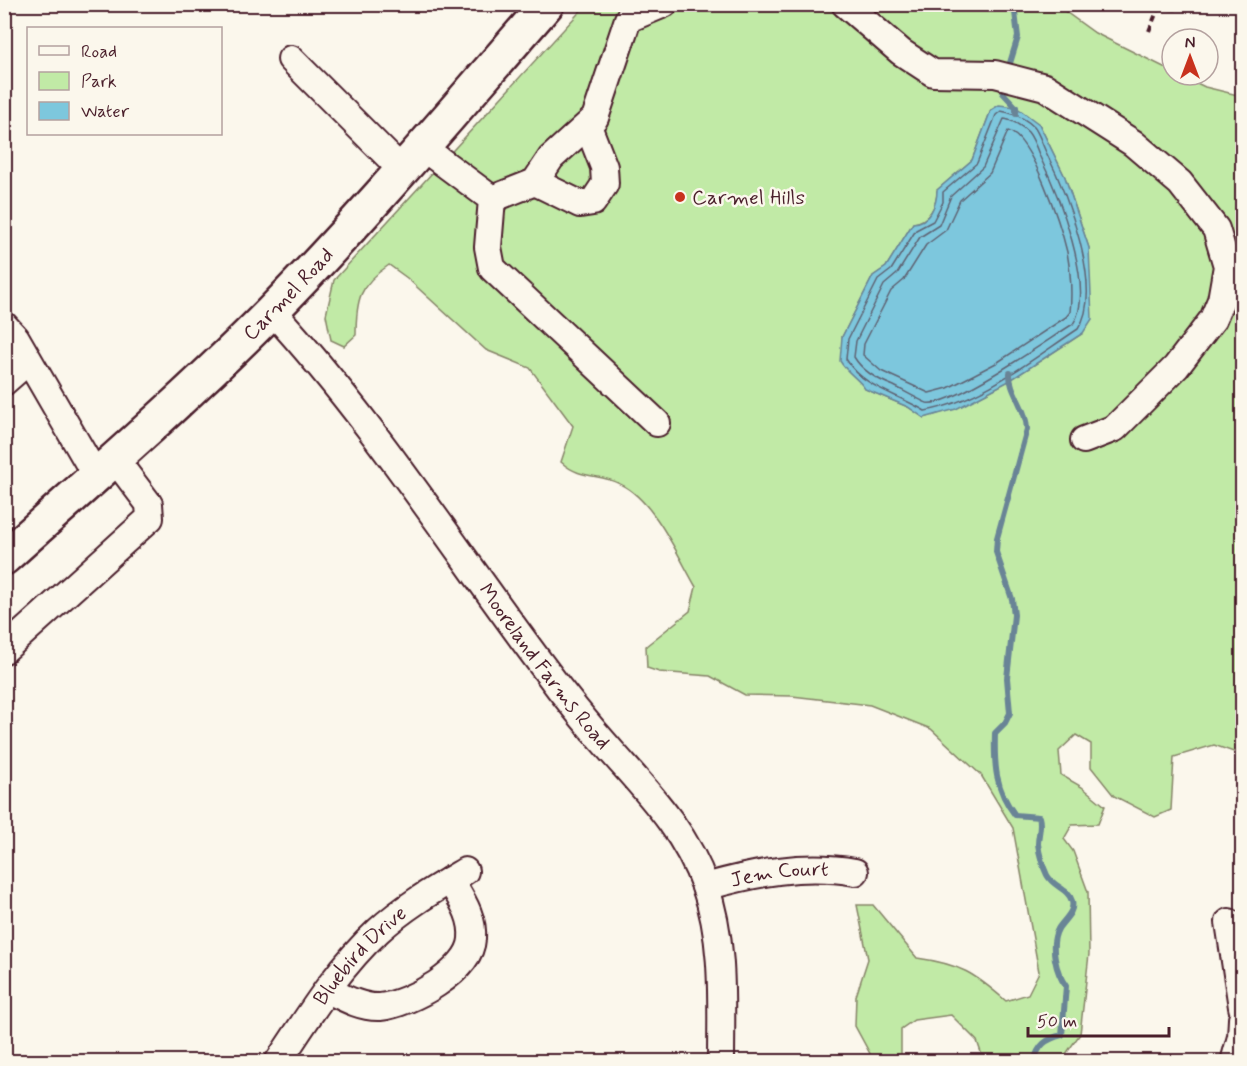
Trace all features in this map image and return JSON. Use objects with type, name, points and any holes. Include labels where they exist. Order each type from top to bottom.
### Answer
[{"type":"main road","name":"Carmel Road","points":[[4,558],[106,467],[272,311],[412,158],[547,4]]},
{"type":"street","points":[[291,59],[412,158],[492,199],[535,182],[551,158],[588,126],[595,118],[628,19],[664,4]]},
{"type":"street","points":[[845,4],[901,52],[933,73],[995,74],[1045,87],[1133,143],[1180,183],[1216,229],[1227,266],[1221,300],[1213,319],[1176,367],[1115,428],[1084,440]]},
{"type":"street","points":[[535,182],[580,204],[593,202],[605,184],[604,167],[588,126]]},
{"type":"street","points":[[492,199],[488,247],[492,268],[657,423]]},
{"type":"street","name":"Mooreland Farms Road","points":[[272,311],[322,366],[349,400],[545,669],[599,737],[661,807],[691,853],[705,887],[716,930],[720,974],[722,1062]]},
{"type":"street","points":[[4,325],[16,338],[28,361],[106,467],[148,504],[150,518],[4,650]]},
{"type":"street","points":[[4,382],[28,361]]},
{"type":"street","name":"Jem Court","points":[[705,887],[772,870],[802,868],[855,872]]},
{"type":"street","name":"Bluebird Drive","points":[[278,1062],[346,964],[378,931],[415,902],[457,875],[471,918],[472,939],[470,952],[451,971],[419,996],[379,1007],[354,1003],[328,990]]},
{"type":"street","points":[[1229,922],[1242,1007]]},
{"type":"street","points":[[1234,1062],[1241,1036],[1242,1019]]},
{"type":"path","points":[[1149,31],[1160,6],[1174,9],[1201,4]]},
{"type":"green space","points":[[586,5],[1056,5],[1095,33],[1160,65],[1160,87],[1205,87],[1242,96],[1242,755],[1214,745],[1174,757],[1171,810],[1155,817],[1114,796],[1091,767],[1091,744],[1076,735],[1059,751],[1061,775],[1082,787],[1105,806],[1098,824],[1072,825],[1064,839],[1073,851],[1088,892],[1089,954],[1080,1034],[1066,1054],[1056,1061],[984,1061],[977,1041],[951,1015],[914,1020],[901,1029],[901,1061],[874,1061],[855,1026],[856,996],[868,959],[857,905],[873,905],[917,958],[945,963],[966,971],[1006,1001],[1028,994],[1039,972],[1013,828],[981,775],[931,729],[870,705],[792,696],[745,695],[710,676],[659,672],[647,668],[646,646],[690,611],[696,587],[664,530],[644,502],[620,484],[605,478],[583,474],[568,468],[561,462],[573,426],[530,368],[486,350],[407,278],[389,265],[371,279],[361,294],[356,335],[344,346],[331,340],[326,315],[334,280]],"holes":[[[991,110],[1039,124],[1065,177],[1089,248],[1083,333],[987,393],[967,403],[924,418],[908,407],[865,389],[842,337],[873,276],[886,267],[913,223],[924,220],[931,212],[936,201],[937,190],[972,160]]]},
{"type":"water","points":[[999,105],[1016,107],[1039,124],[1065,177],[1089,248],[1092,319],[1083,333],[1009,381],[956,409],[924,418],[908,407],[865,389],[840,361],[842,337],[873,276],[886,267],[913,223],[928,217],[936,201],[937,190],[972,160],[991,110]]},
{"type":"waterway","points":[[1010,63],[1018,37],[1014,4]]},
{"type":"waterway","points":[[1003,93],[1016,107],[1016,114]]},
{"type":"waterway","points":[[1010,373],[1012,387],[1024,413],[1027,429],[997,538],[996,552],[1012,599],[1014,615],[1007,678],[1010,713],[1005,723],[995,733],[997,776],[1003,796],[1015,815],[1039,817],[1038,844],[1044,868],[1050,879],[1064,890],[1072,901],[1072,909],[1058,929],[1054,943],[1059,974],[1066,986],[1062,1035],[1044,1044],[1038,1051],[1034,1062]]},
{"type":"place","name":"Carmel Hills","points":[[680,197]]}]
